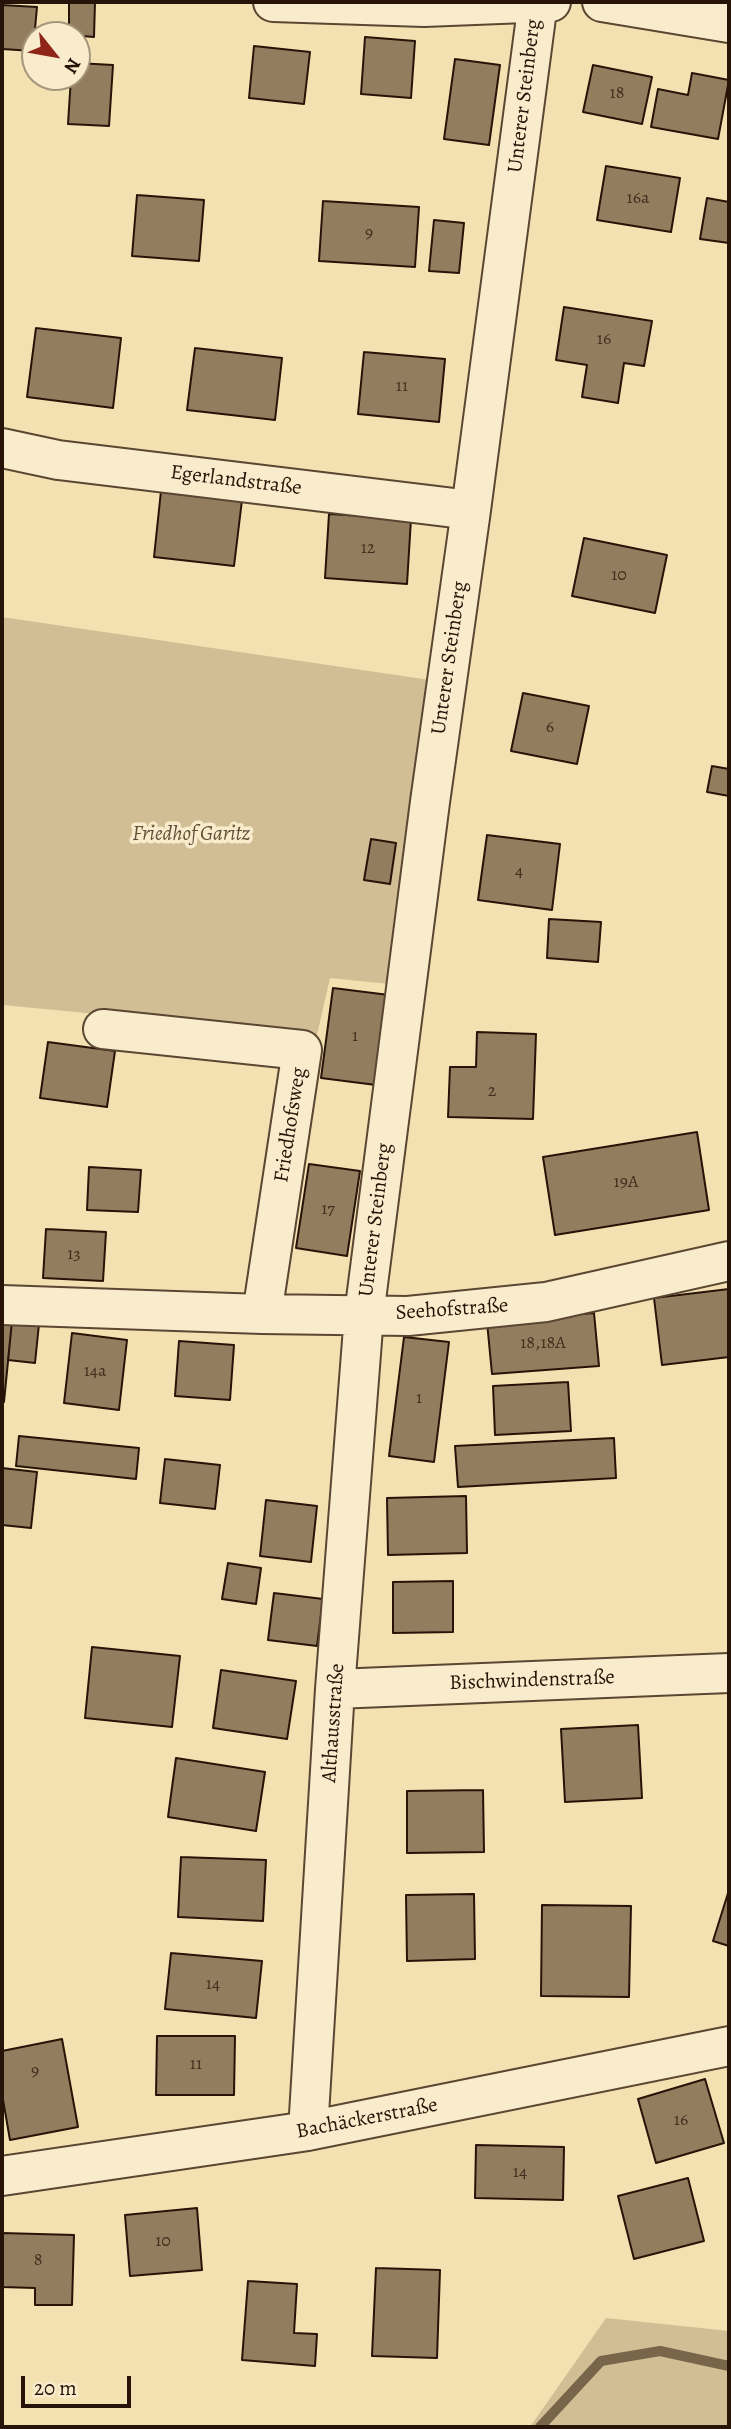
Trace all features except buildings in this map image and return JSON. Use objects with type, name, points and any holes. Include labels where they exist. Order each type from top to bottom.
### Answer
[{"type":"street","points":[[273,2],[424,7],[542,2]]},
{"type":"street","name":"Unterer Steinberg","points":[[364,1315],[428,816],[542,2]]},
{"type":"street","points":[[602,2],[729,23]]},
{"type":"street","name":"Egerlandstraße","points":[[2,449],[58,460],[471,510]]},
{"type":"street","name":"Friedhofsweg","points":[[103,1029],[302,1050],[262,1314]]},
{"type":"street","name":"Seehofstraße","points":[[2,1305],[408,1316],[546,1302],[729,1261]]},
{"type":"street","name":"Althausstraße","points":[[308,2132],[335,1689],[364,1315]]},
{"type":"street","name":"Bischwindenstraße","points":[[335,1689],[729,1673]]},
{"type":"street","name":"Bachäckerstraße","points":[[2,2176],[308,2132],[729,2046]]},
{"type":"green space","name":"Friedhof Garitz","points":[[2,617],[430,680],[389,984],[330,978],[317,1035],[2,1005]]},
{"type":"green space","points":[[606,2318],[729,2331],[729,2427],[530,2427]]},
{"type":"waterway","points":[[540,2427],[601,2361],[660,2351],[729,2366]]}]
